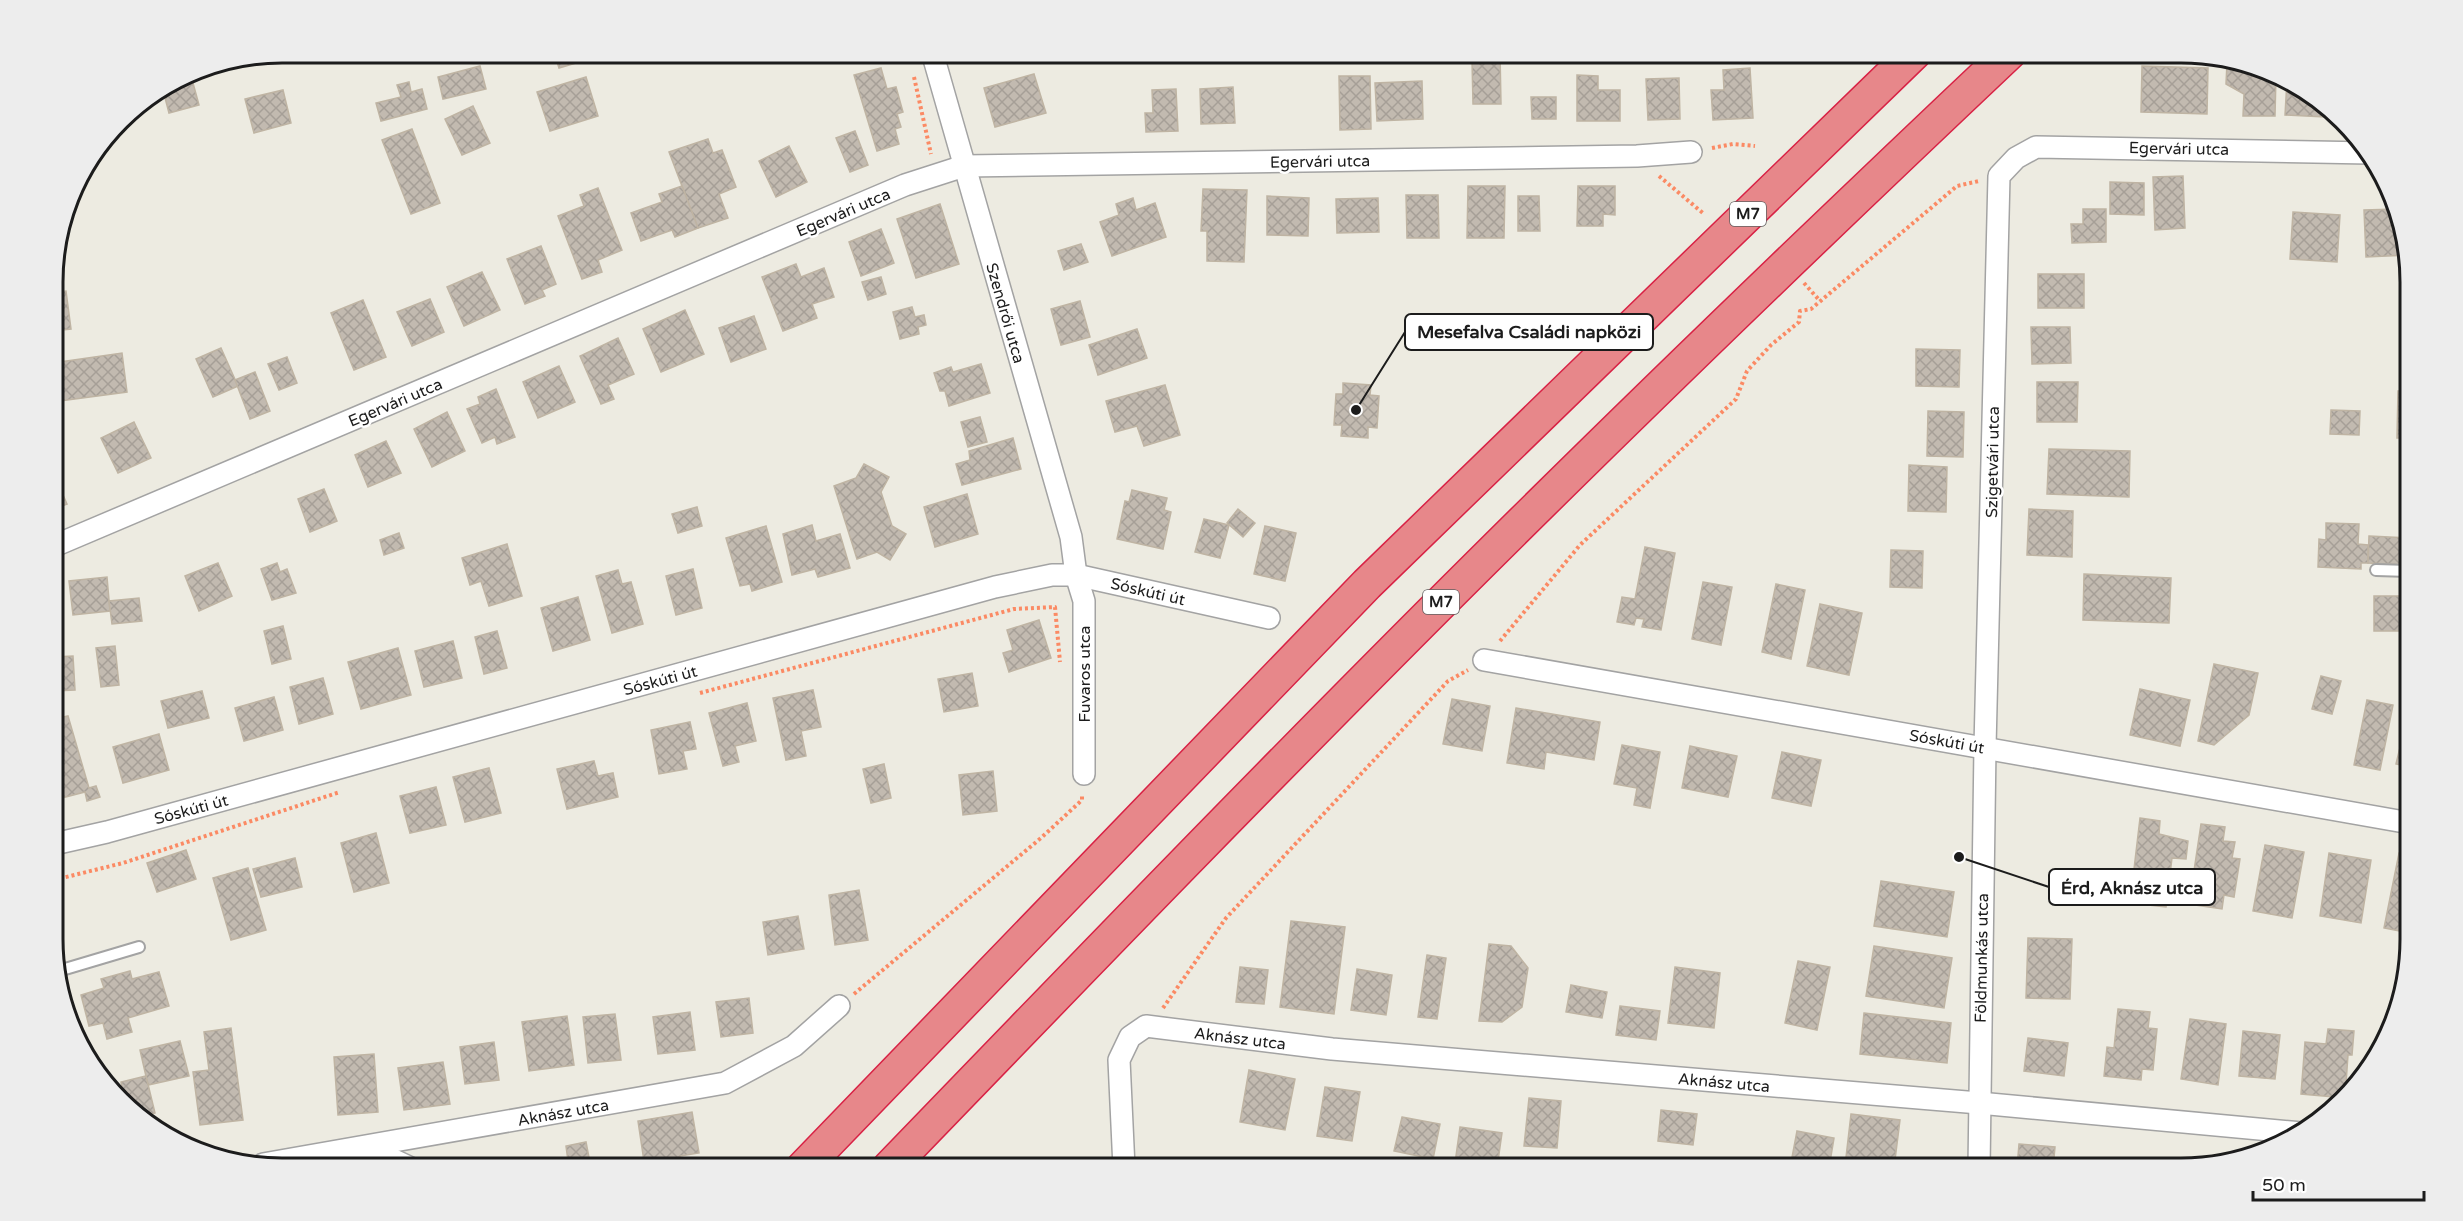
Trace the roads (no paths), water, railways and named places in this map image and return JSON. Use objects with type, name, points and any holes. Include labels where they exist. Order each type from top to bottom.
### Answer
[{"type":"highway","name":"M7","points":[[812,1158],[1367,584],[1904,63]]},
{"type":"highway","name":"M7","points":[[899,1158],[1290,754],[1480,564],[1836,216],[1998,63]]},
{"type":"street","name":"Szendrői utca","points":[[935,63],[1071,537],[1076,575]]},
{"type":"street","name":"Egervári utca","points":[[1999,176],[2016,158],[2036,147],[2358,153]]},
{"type":"street","name":"Egervári utca","points":[[63,542],[905,185],[964,166],[1636,156],[1691,152]]},
{"type":"street","name":"Szigetvári utca","points":[[1985,747],[1999,176]]},
{"type":"street","name":"Sóskúti út","points":[[63,842],[107,832],[995,587],[1052,575],[1076,575],[1269,618]]},
{"type":"street","name":"Fuvaros utca","points":[[1076,575],[1084,601],[1084,774]]},
{"type":"street","name":"Sóskúti út","points":[[1484,660],[2400,821]]},
{"type":"street","name":"Földmunkás utca","points":[[1978,1158],[1985,747]]},
{"type":"street","name":"Aknász utca","points":[[301,1158],[725,1083],[794,1046],[839,1006]]},
{"type":"street","name":"Aknász utca","points":[[1124,1158],[1119,1060],[1130,1036],[1148,1026],[1332,1049],[1979,1103],[2285,1131]]},
{"type":"street","points":[[359,1149],[390,1158]]},
{"type":"lane","points":[[2376,570],[2400,571]]},
{"type":"lane","points":[[65,969],[140,947]]},
{"type":"place","name":"Mesefalva Családi napközi","points":[[1356,410]]},
{"type":"place","name":"Érd, Aknász utca","points":[[1959,857]]}]
